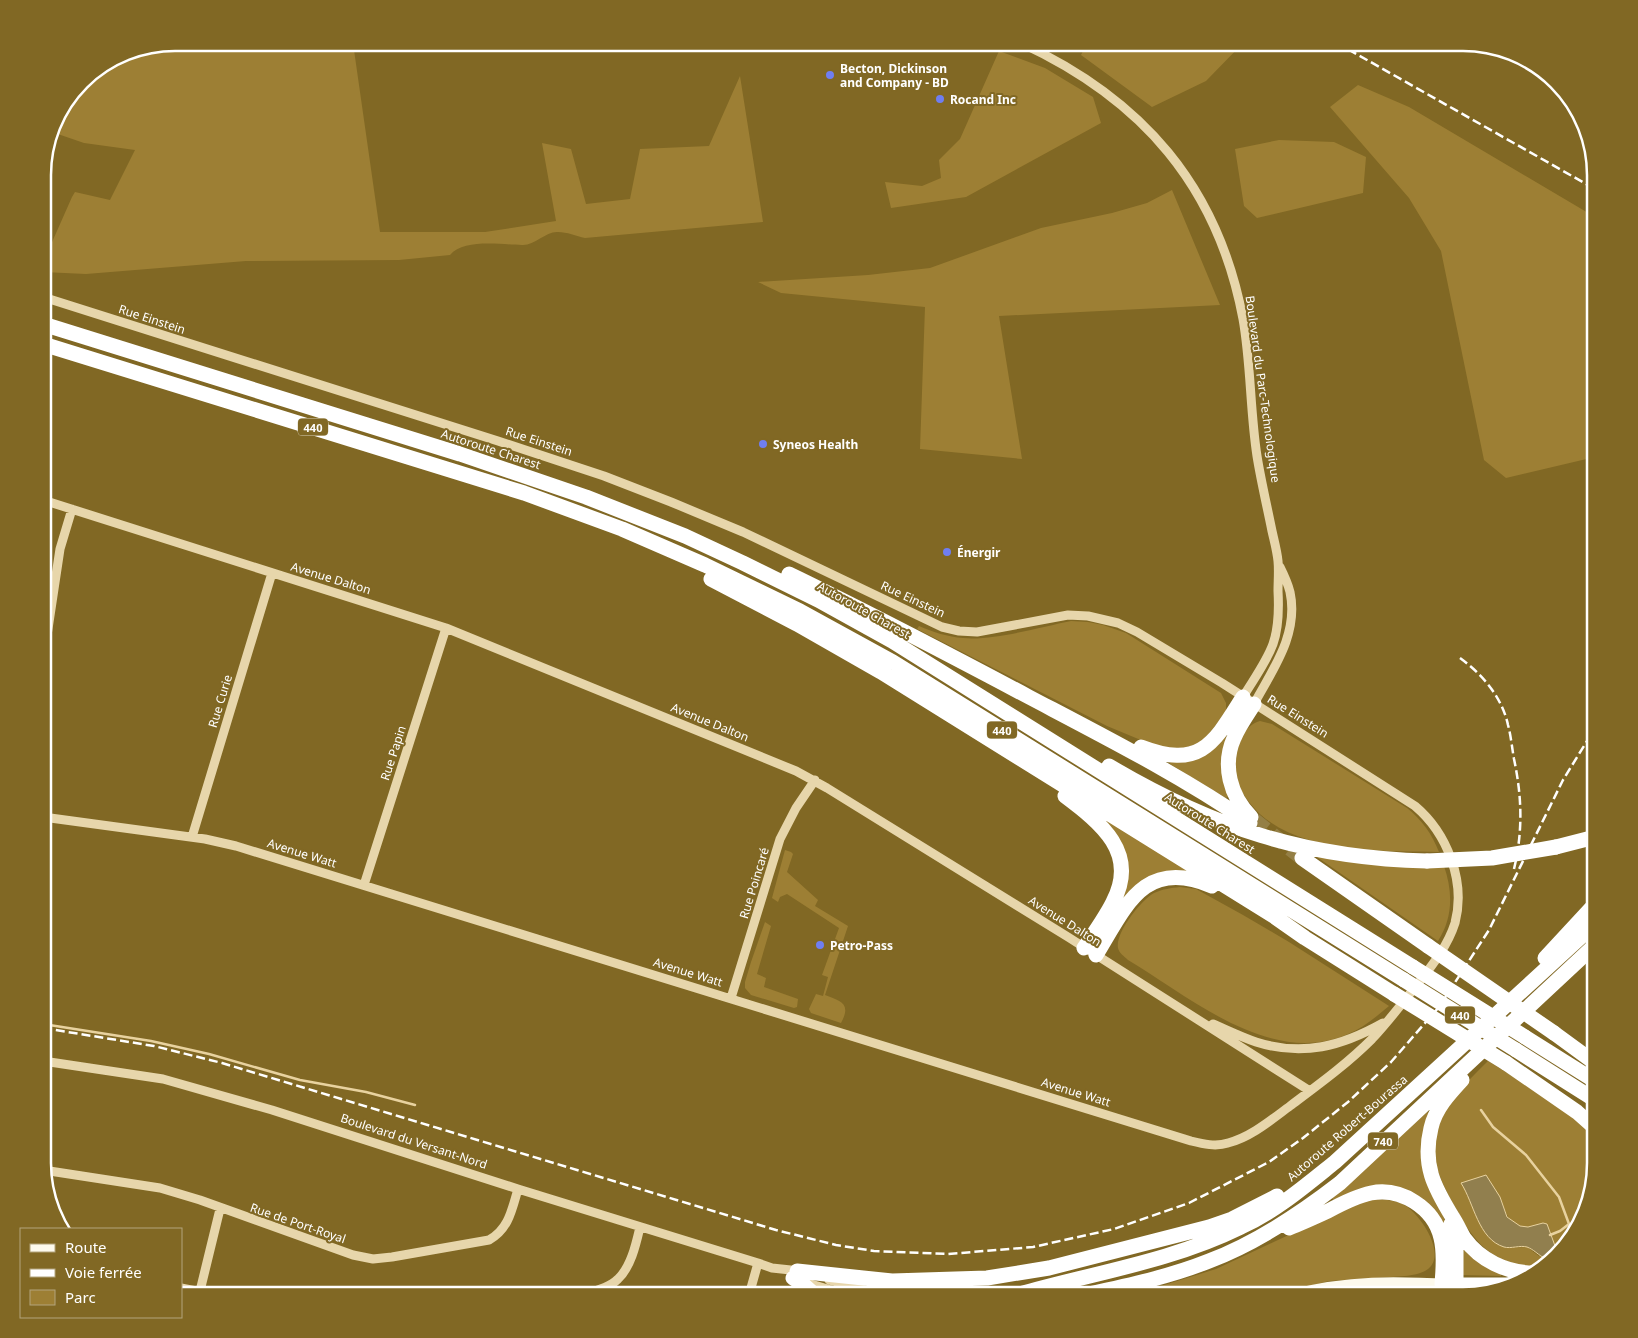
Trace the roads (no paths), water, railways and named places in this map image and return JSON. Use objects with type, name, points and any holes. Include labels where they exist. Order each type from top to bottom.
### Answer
[{"type":"highway","name":"Autoroute Charest","points":[[52,327],[508,470],[586,497],[664,527],[768,575],[892,641],[1587,1076]]},
{"type":"highway","name":"440","points":[[52,347],[463,473],[582,514],[662,546],[750,586],[893,662],[1587,1094]]},
{"type":"highway","points":[[582,514],[643,548],[705,576],[785,617],[873,668],[1275,917],[1305,938]]},
{"type":"highway","points":[[664,527],[727,546],[851,604],[1173,773],[1252,821],[1234,794],[1228,768],[1230,750],[1248,700]]},
{"type":"highway","points":[[892,641],[941,666],[1142,785],[1201,814],[1253,834],[1308,848],[1367,858],[1427,861],[1492,858],[1556,847],[1587,839]]},
{"type":"highway","points":[[1057,712],[1149,750],[1178,756],[1195,753],[1210,744],[1248,700]]},
{"type":"highway","points":[[962,722],[1077,805],[1104,828],[1114,842],[1121,863],[1119,889],[1090,951]]},
{"type":"highway","points":[[1302,858],[1587,1056]]},
{"type":"highway","points":[[1090,951],[1136,893],[1154,882],[1168,878],[1191,878],[1215,887],[1305,938],[1506,1064],[1587,1112]]},
{"type":"highway","points":[[1456,1051],[1587,913]]},
{"type":"highway","name":"Autoroute Robert-Bourassa","points":[[1051,1287],[1152,1261],[1214,1239],[1243,1227],[1282,1203],[1334,1162],[1587,932]]},
{"type":"highway","name":"740","points":[[1121,1287],[1150,1280],[1212,1260],[1259,1238],[1301,1212],[1340,1183],[1587,953]]},
{"type":"highway","points":[[1449,1287],[1454,1237],[1431,1177],[1428,1156],[1429,1136],[1434,1117],[1442,1103],[1455,1088],[1538,998]]},
{"type":"highway","points":[[1506,1064],[1587,1120]]},
{"type":"highway","points":[[795,1274],[892,1281],[988,1278],[1050,1268],[1209,1227],[1232,1219],[1304,1182],[1334,1162]]},
{"type":"highway","points":[[1212,1260],[1251,1245],[1363,1195],[1386,1192],[1415,1202],[1434,1220],[1443,1246],[1447,1287]]},
{"type":"highway","points":[[1439,1196],[1464,1238],[1475,1250],[1499,1266],[1512,1271],[1521,1272]]},
{"type":"highway","points":[[795,1274],[806,1287]]},
{"type":"highway","points":[[912,1287],[966,1279]]},
{"type":"main road","points":[[1333,1287],[1351,1284],[1408,1282],[1428,1287]]},
{"type":"street","name":"Boulevard du Parc-Technologique","points":[[1038,51],[1078,72],[1120,103],[1140,121],[1179,166],[1193,187],[1215,227],[1230,265],[1244,322],[1257,452],[1278,560],[1279,608],[1276,634],[1248,700]]},
{"type":"street","name":"Rue Einstein","points":[[52,300],[491,438],[612,479],[743,532],[942,627],[959,631],[977,632],[1068,616],[1088,616],[1108,620],[1137,632],[1409,801],[1432,823],[1445,845],[1458,890],[1453,929],[1438,957],[1390,1019],[1348,1061],[1310,1091]]},
{"type":"street","name":"Avenue Dalton","points":[[52,503],[446,628],[815,780],[1090,951],[1310,1091]]},
{"type":"street","points":[[52,602],[60,549],[72,509]]},
{"type":"street","name":"Rue Curie","points":[[192,837],[272,573]]},
{"type":"street","name":"Rue Papin","points":[[364,885],[446,628]]},
{"type":"street","name":"Rue Poincaré","points":[[731,998],[780,839],[796,808],[815,780]]},
{"type":"street","name":"Avenue Watt","points":[[52,818],[192,837],[236,846],[1206,1144],[1225,1144],[1243,1138],[1310,1091]]},
{"type":"street","points":[[1185,1012],[1255,1042],[1289,1049],[1312,1049],[1336,1045],[1361,1035],[1390,1019]]},
{"type":"street","name":"Boulevard du Versant-Nord","points":[[52,1062],[163,1078],[272,1110],[640,1228],[772,1268],[848,1287]]},
{"type":"street","name":"Rue de Port-Royal","points":[[52,1171],[160,1188],[200,1200],[220,1209],[353,1255],[374,1259],[489,1240],[499,1234],[505,1225],[518,1189]]},
{"type":"street","points":[[201,1287],[220,1209]]},
{"type":"street","points":[[605,1287],[618,1279],[626,1268],[636,1245],[640,1228]]},
{"type":"street","points":[[751,1287],[758,1263]]},
{"type":"street","name":"Boulevard du Versant-Nord","points":[[795,1274],[826,1287]]},
{"type":"waterway","points":[[52,1025],[151,1041],[209,1054],[300,1080],[366,1092],[415,1105]]},
{"type":"waterway","points":[[1481,1110],[1493,1127],[1526,1155],[1559,1197],[1569,1224],[1560,1231],[1550,1235]]},
{"type":"tunnel","points":[[1254,820],[1302,858]]},
{"type":"railway","points":[[1351,51],[1587,184]]},
{"type":"railway","points":[[1460,658],[1476,671],[1490,687],[1501,705],[1508,725],[1520,800],[1519,841],[1514,869]]},
{"type":"railway","points":[[52,1029],[154,1046],[222,1063],[776,1230],[836,1245],[874,1251],[948,1254],[1033,1247],[1114,1229],[1189,1203],[1269,1162],[1348,1102],[1391,1062],[1439,1007],[1489,930],[1563,780],[1587,741]]},
{"type":"place","name":"Becton, Dickinson and Company - BD","points":[[830,75]]},
{"type":"place","name":"Rocand Inc","points":[[940,99]]},
{"type":"place","name":"Syneos Health","points":[[763,444]]},
{"type":"place","name":"Énergir","points":[[947,552]]},
{"type":"place","name":"Petro-Pass","points":[[820,945]]}]
